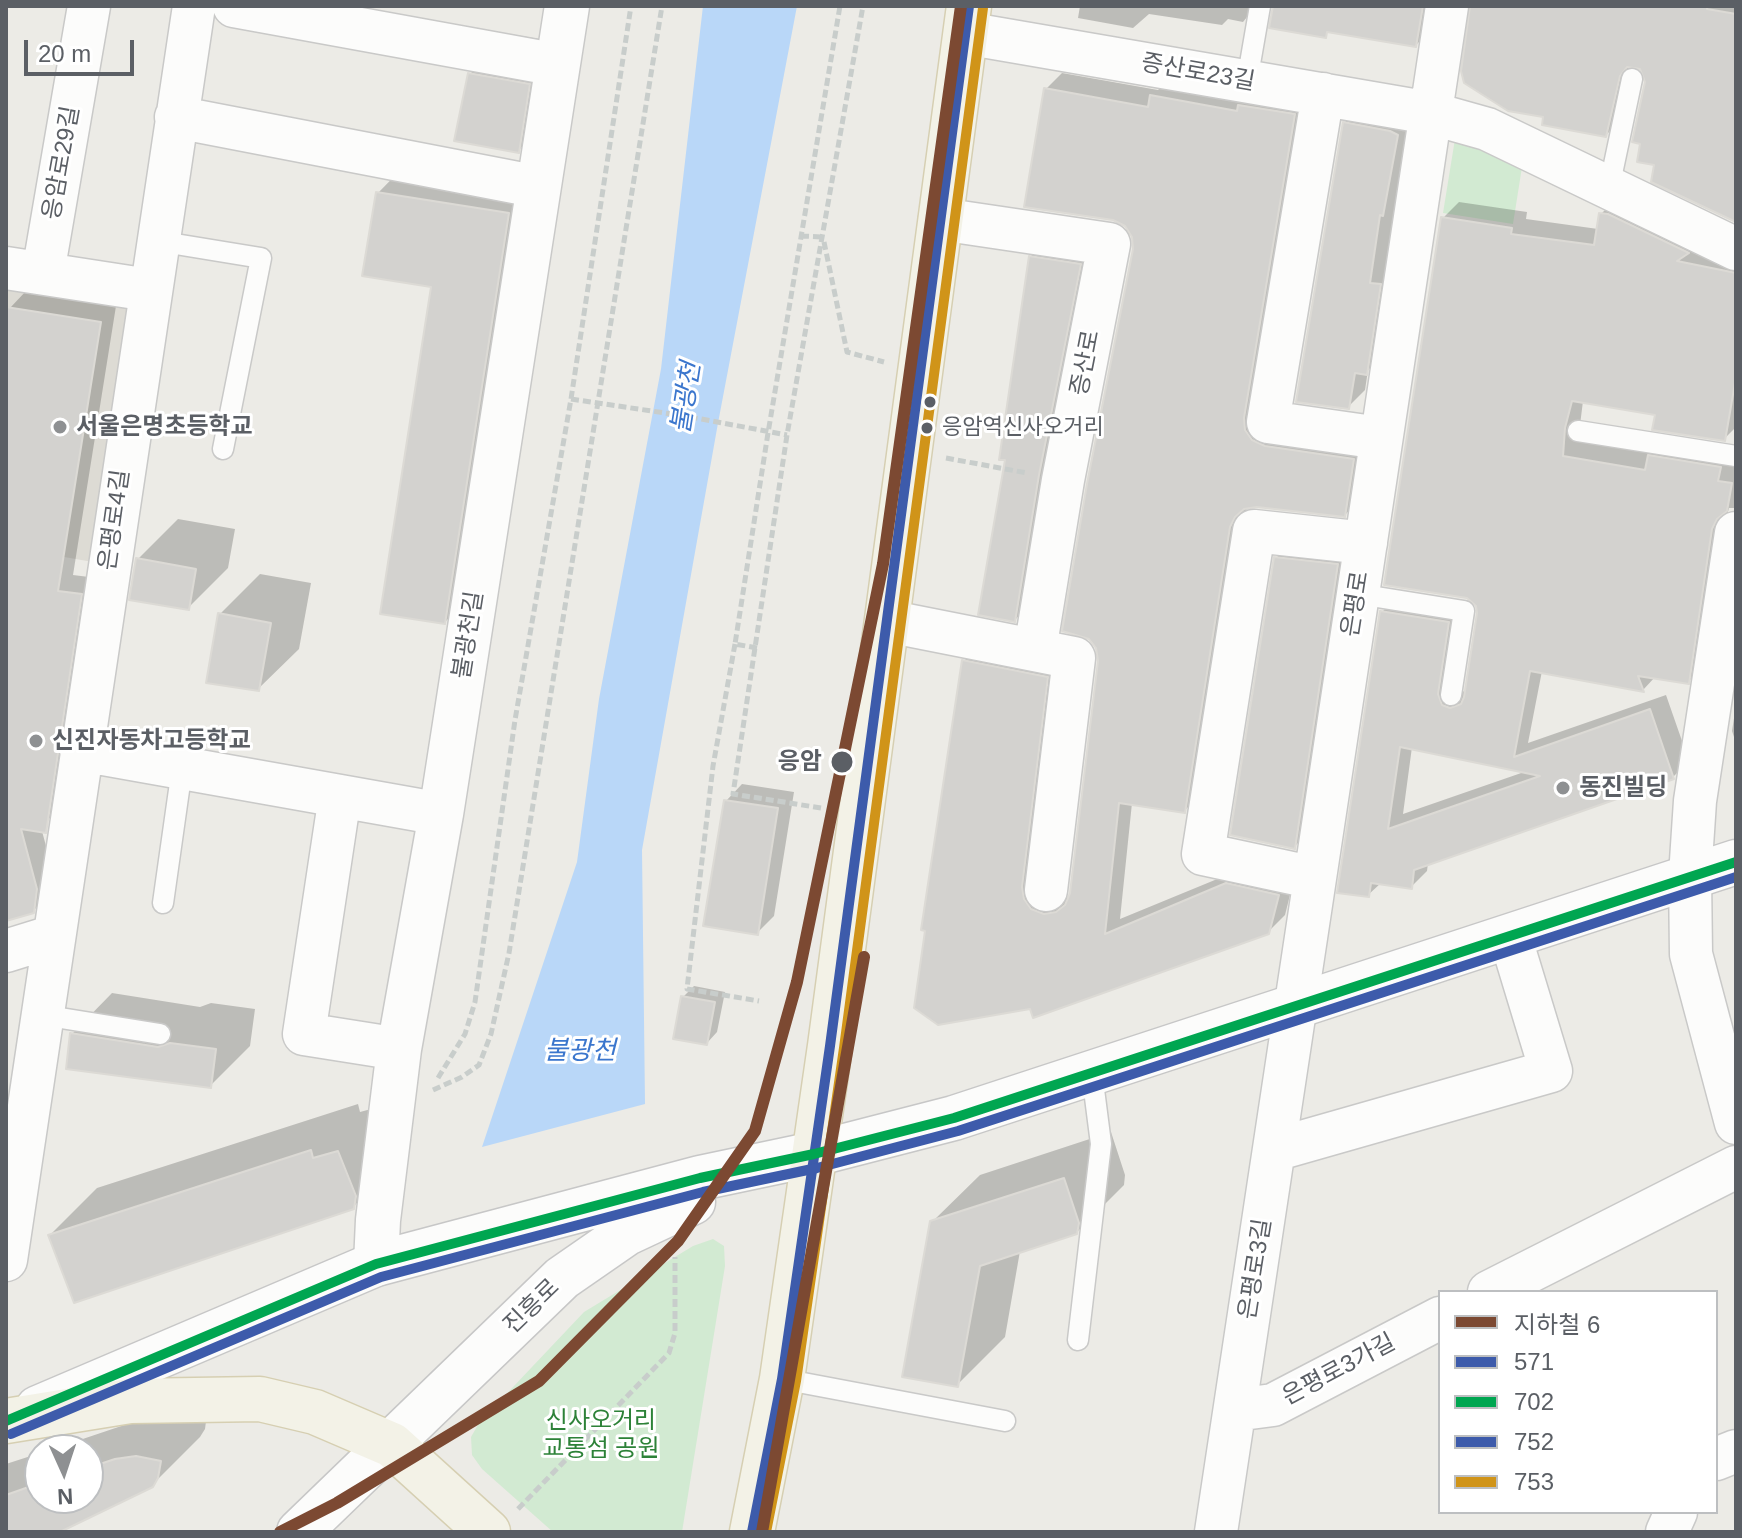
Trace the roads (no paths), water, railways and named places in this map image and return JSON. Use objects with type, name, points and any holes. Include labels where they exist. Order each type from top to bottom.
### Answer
[{"type":"main road","name":"불광천길","points":[[376,1264],[378,1214],[399,1049],[441,814],[567,6]]},
{"type":"main road","points":[[760,1531],[861,815],[967,20]]},
{"type":"main road","points":[[6,1421],[376,1264],[686,1182],[814,1154],[954,1118],[1736,862]]},
{"type":"main road","name":"진흥로","points":[[299,1532],[583,1261],[652,1219],[814,1154]]},
{"type":"main road","points":[[6,1421],[130,1401],[260,1399],[315,1412],[392,1445],[501,1523]]},
{"type":"street","name":"응암로29길","points":[[25,270],[89,6]]},
{"type":"street","name":"은평로4길","points":[[6,1260],[12,1181],[42,1015],[194,6]]},
{"type":"street","points":[[234,6],[558,65]]},
{"type":"street","points":[[1366,543],[1447,6]]},
{"type":"street","name":"증산로23길","points":[[967,20],[1247,81],[1430,113],[1487,129],[1736,249]]},
{"type":"street","points":[[1323,94],[1268,422],[1380,438]]},
{"type":"street","points":[[176,117],[539,187]]},
{"type":"street","name":"증산로","points":[[940,219],[1109,244],[1063,480],[1035,650]]},
{"type":"street","points":[[25,270],[149,290]]},
{"type":"street","name":"은평로","points":[[1296,1005],[1366,543],[1254,531],[1203,854],[1315,878]]},
{"type":"street","points":[[1736,533],[1695,801],[1690,876],[1691,954],[1736,1123]]},
{"type":"street","points":[[887,621],[1074,658],[1046,890]]},
{"type":"street","points":[[81,750],[441,814]]},
{"type":"street","points":[[340,796],[304,1034],[399,1049]]},
{"type":"street","points":[[6,951],[54,936]]},
{"type":"street","points":[[1274,1150],[1551,1071],[1510,936]]},
{"type":"street","name":"은평로3길","points":[[1216,1532],[1296,1005]]},
{"type":"street","points":[[1498,1290],[1556,1277],[1736,1167]]},
{"type":"street","name":"은평로3가길","points":[[1235,1410],[1273,1405],[1438,1319]]},
{"type":"lane","points":[[1247,81],[1260,6]]},
{"type":"lane","points":[[1609,188],[1632,79]]},
{"type":"lane","points":[[157,241],[261,258],[223,449]]},
{"type":"lane","points":[[1578,431],[1736,456]]},
{"type":"lane","points":[[1358,594],[1464,611],[1451,695]]},
{"type":"lane","points":[[163,903],[182,769]]},
{"type":"lane","points":[[42,1015],[160,1034]]},
{"type":"lane","points":[[1078,1340],[1101,1144],[1092,1074]]},
{"type":"lane","points":[[782,1379],[1005,1421]]},
{"type":"water","name":"불광천","points":[[703,6],[797,6],[642,850],[645,1104],[482,1147],[577,862],[599,699],[661,369]]},
{"type":"metro line","name":"6","points":[[280,1532],[337,1503],[539,1381],[678,1241],[755,1131],[797,982],[883,564],[961,6]]},
{"type":"metro line","name":"6","points":[[762,1532],[864,957]]},
{"type":"place","name":"서울은명초등학교","points":[[60,427]]},
{"type":"place","name":"응암역신사오거리","points":[[927,428]]},
{"type":"place","name":"신진자동차고등학교","points":[[36,741]]},
{"type":"place","name":"응암","points":[[842,762]]},
{"type":"place","name":"동진빌딩","points":[[1563,788]]},
{"type":"park label","name":"신사오거리 교통섬 공원","points":[[601,1435]]}]
